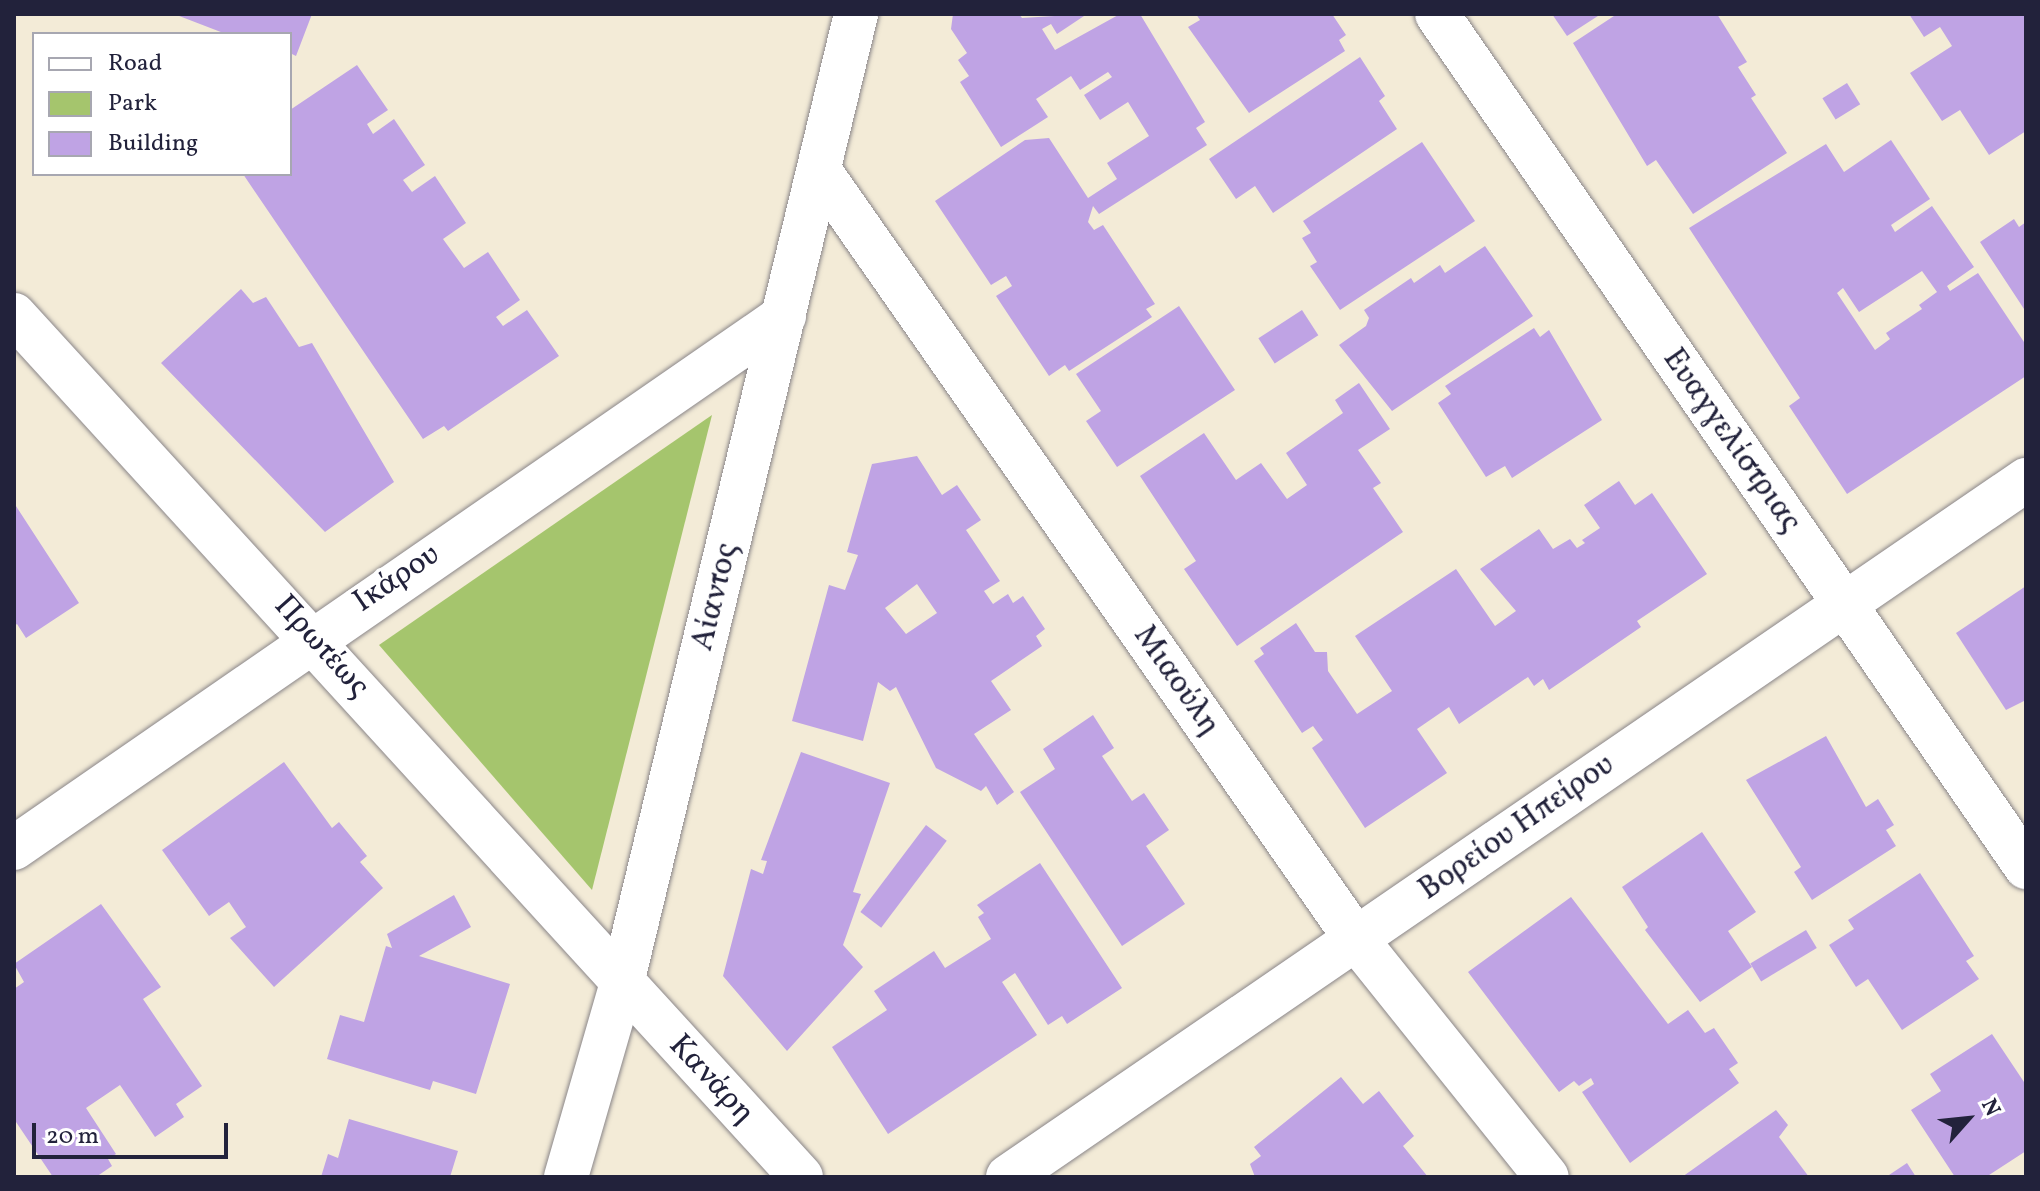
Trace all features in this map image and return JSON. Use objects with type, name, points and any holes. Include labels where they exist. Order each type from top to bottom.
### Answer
[{"type":"street","name":"Αίαντος","points":[[566,1177],[622,983],[821,173],[856,14]]},
{"type":"street","name":"Ευαγγελίστριας","points":[[1437,14],[2026,867]]},
{"type":"street","name":"Μιαούλη","points":[[821,173],[1356,939],[1547,1177]]},
{"type":"street","name":"Πρωτέως","points":[[14,315],[313,637],[622,983]]},
{"type":"street","name":"Ικάρου","points":[[14,848],[313,637],[784,316]]},
{"type":"street","name":"Βορείου Ηπείρου","points":[[1008,1177],[2026,480]]},
{"type":"street","name":"Κανάρη","points":[[622,983],[801,1177]]},
{"type":"green space","points":[[712,415],[592,890],[379,645]]},
{"type":"building","points":[[174,14],[312,14],[296,56],[292,54],[292,32],[221,32]]},
{"type":"building","points":[[953,14],[1019,14],[1022,18],[1087,14],[1057,34],[1051,24],[1042,29],[1055,50],[1120,14],[1140,14],[1205,122],[1196,128],[1207,145],[1099,214],[1093,206],[1088,222],[1094,230],[1103,225],[1155,304],[1146,309],[1152,317],[1069,371],[1065,365],[1049,376],[996,296],[1012,286],[1006,276],[991,285],[935,201],[1025,140],[1049,138],[1088,198],[1117,179],[1107,163],[1149,136],[1128,102],[1100,120],[1084,95],[1112,77],[1108,72],[1080,90],[1071,76],[1036,99],[1048,117],[1001,147],[960,82],[969,76],[958,60],[967,53],[951,29]]},
{"type":"building","points":[[1196,14],[1332,14],[1346,35],[1339,40],[1345,51],[1249,113],[1188,27],[1200,20]]},
{"type":"building","points":[[1552,14],[1601,14],[1567,36]]},
{"type":"building","points":[[1617,14],[1717,14],[1747,62],[1738,67],[1756,95],[1751,98],[1787,153],[1693,214],[1656,160],[1647,166],[1573,43]]},
{"type":"building","points":[[1909,14],[2026,14],[2026,131],[1989,155],[1960,110],[1942,121],[1910,73],[1952,46],[1940,27],[1924,37]]},
{"type":"building","points":[[1360,57],[1385,96],[1379,101],[1397,129],[1273,213],[1255,186],[1236,199],[1209,159]]},
{"type":"building","points":[[357,65],[388,110],[367,124],[373,134],[394,119],[425,165],[403,180],[412,192],[435,176],[466,223],[443,239],[464,268],[488,252],[520,300],[496,317],[503,326],[527,310],[559,356],[448,431],[444,426],[423,439],[244,176],[292,176],[292,109]]},
{"type":"building","points":[[1847,83],[1860,104],[1836,120],[1822,98]]},
{"type":"building","points":[[1891,140],[1930,199],[1891,225],[1895,232],[1932,206],[1974,267],[1947,286],[1950,291],[1978,273],[2026,345],[2026,376],[1847,494],[1789,406],[1800,398],[1689,228],[1826,144],[1844,172]],"holes":[[[1922,271],[1937,292],[1919,305],[1922,309],[1886,333],[1890,339],[1875,350],[1837,293],[1843,288],[1859,312]]]},
{"type":"building","points":[[1422,142],[1475,221],[1340,310],[1310,266],[1317,262],[1302,238],[1311,233],[1303,221]]},
{"type":"building","points":[[2014,219],[2019,227],[2026,222],[2026,312],[1980,242]]},
{"type":"building","points":[[1485,246],[1533,316],[1392,411],[1339,345],[1366,326],[1369,318],[1364,310],[1411,278],[1414,283],[1440,265],[1445,273]]},
{"type":"building","points":[[241,289],[253,303],[266,297],[299,347],[312,343],[394,482],[325,532],[161,363]]},
{"type":"building","points":[[1179,306],[1235,390],[1117,467],[1086,421],[1101,411],[1076,374]]},
{"type":"building","points":[[1302,310],[1318,335],[1275,363],[1258,338]]},
{"type":"building","points":[[1534,328],[1540,337],[1549,330],[1602,420],[1512,478],[1505,466],[1486,477],[1438,403],[1451,394],[1445,386]]},
{"type":"building","points":[[1359,383],[1390,429],[1358,450],[1381,483],[1373,488],[1403,532],[1237,646],[1184,569],[1196,561],[1140,476],[1204,433],[1236,480],[1261,463],[1287,499],[1307,485],[1286,453],[1343,413],[1335,400]]},
{"type":"building","points":[[917,456],[942,495],[957,485],[981,520],[966,530],[1000,581],[984,591],[993,604],[1008,594],[1013,603],[1023,596],[1045,629],[1036,636],[1042,646],[991,681],[1011,710],[974,734],[1014,792],[997,805],[986,786],[981,791],[936,768],[896,687],[890,691],[878,682],[863,741],[792,721],[829,585],[845,590],[858,555],[847,552],[872,464]],"holes":[[[917,584],[937,613],[906,634],[885,608]]]},
{"type":"building","points":[[1619,481],[1635,505],[1652,493],[1707,574],[1637,621],[1641,627],[1549,690],[1543,679],[1534,686],[1528,677],[1459,724],[1449,707],[1417,729],[1447,773],[1365,828],[1312,748],[1323,740],[1313,726],[1302,733],[1254,661],[1264,654],[1260,648],[1296,623],[1315,652],[1327,652],[1328,671],[1357,714],[1392,691],[1355,636],[1456,569],[1495,626],[1516,611],[1480,569],[1539,529],[1553,549],[1570,539],[1577,548],[1585,543],[1582,540],[1600,528],[1584,505]]},
{"type":"building","points":[[14,503],[79,603],[26,638],[17,624],[14,626]]},
{"type":"building","points":[[2026,586],[2026,700],[2006,710],[1956,633]]},
{"type":"building","points":[[1093,715],[1114,748],[1102,756],[1132,801],[1144,793],[1169,830],[1146,846],[1185,904],[1122,946],[1020,792],[1055,769],[1043,749]]},
{"type":"building","points":[[1826,736],[1866,807],[1878,799],[1894,825],[1886,830],[1896,846],[1812,900],[1794,872],[1801,867],[1746,780]]},
{"type":"building","points":[[801,752],[890,783],[853,892],[861,894],[843,945],[863,967],[787,1051],[723,976],[751,869],[763,874],[767,861],[761,860]]},
{"type":"building","points":[[284,762],[332,828],[339,822],[367,856],[360,862],[383,888],[274,987],[230,938],[246,927],[229,902],[209,916],[162,850]]},
{"type":"building","points":[[926,825],[947,841],[881,928],[860,912]]},
{"type":"building","points":[[1702,832],[1756,912],[1728,931],[1752,967],[1700,1002],[1645,930],[1648,927],[1622,887]]},
{"type":"building","points":[[1040,863],[1122,988],[1067,1024],[1062,1016],[1048,1025],[1015,973],[1002,982],[1037,1035],[888,1134],[832,1047],[887,1010],[874,991],[934,951],[945,968],[991,939],[978,917],[984,913],[977,905]]},
{"type":"building","points":[[1920,873],[1974,956],[1966,961],[1979,979],[1902,1030],[1868,979],[1856,987],[1829,945],[1854,929],[1848,920]]},
{"type":"building","points":[[454,895],[471,927],[419,956],[510,984],[476,1094],[433,1081],[430,1090],[327,1059],[340,1015],[364,1022],[386,946],[392,948],[387,934]]},
{"type":"building","points":[[1571,897],[1668,1024],[1688,1010],[1705,1033],[1714,1028],[1738,1063],[1729,1069],[1739,1083],[1630,1163],[1582,1092],[1594,1084],[1591,1078],[1579,1086],[1574,1081],[1559,1092],[1468,972]]},
{"type":"building","points":[[101,904],[161,987],[143,999],[202,1086],[176,1104],[184,1117],[155,1137],[120,1085],[86,1108],[116,1154],[108,1159],[112,1166],[96,1177],[53,1177],[14,1119],[14,989],[24,982],[14,964]]},
{"type":"building","points":[[1806,930],[1817,948],[1761,981],[1750,963]]},
{"type":"building","points":[[1992,1034],[2026,1085],[2026,1151],[1986,1177],[1955,1177],[1911,1110],[1941,1091],[1930,1074]]},
{"type":"building","points":[[1341,1077],[1363,1104],[1379,1091],[1414,1136],[1403,1146],[1428,1177],[1255,1177],[1250,1164],[1261,1156],[1254,1147]]},
{"type":"building","points":[[1776,1110],[1788,1125],[1779,1137],[1809,1177],[1682,1177]]},
{"type":"building","points":[[349,1119],[458,1151],[450,1177],[321,1177],[328,1154],[338,1158]]},
{"type":"building","points":[[1907,1163],[1916,1177],[1886,1177]]}]
